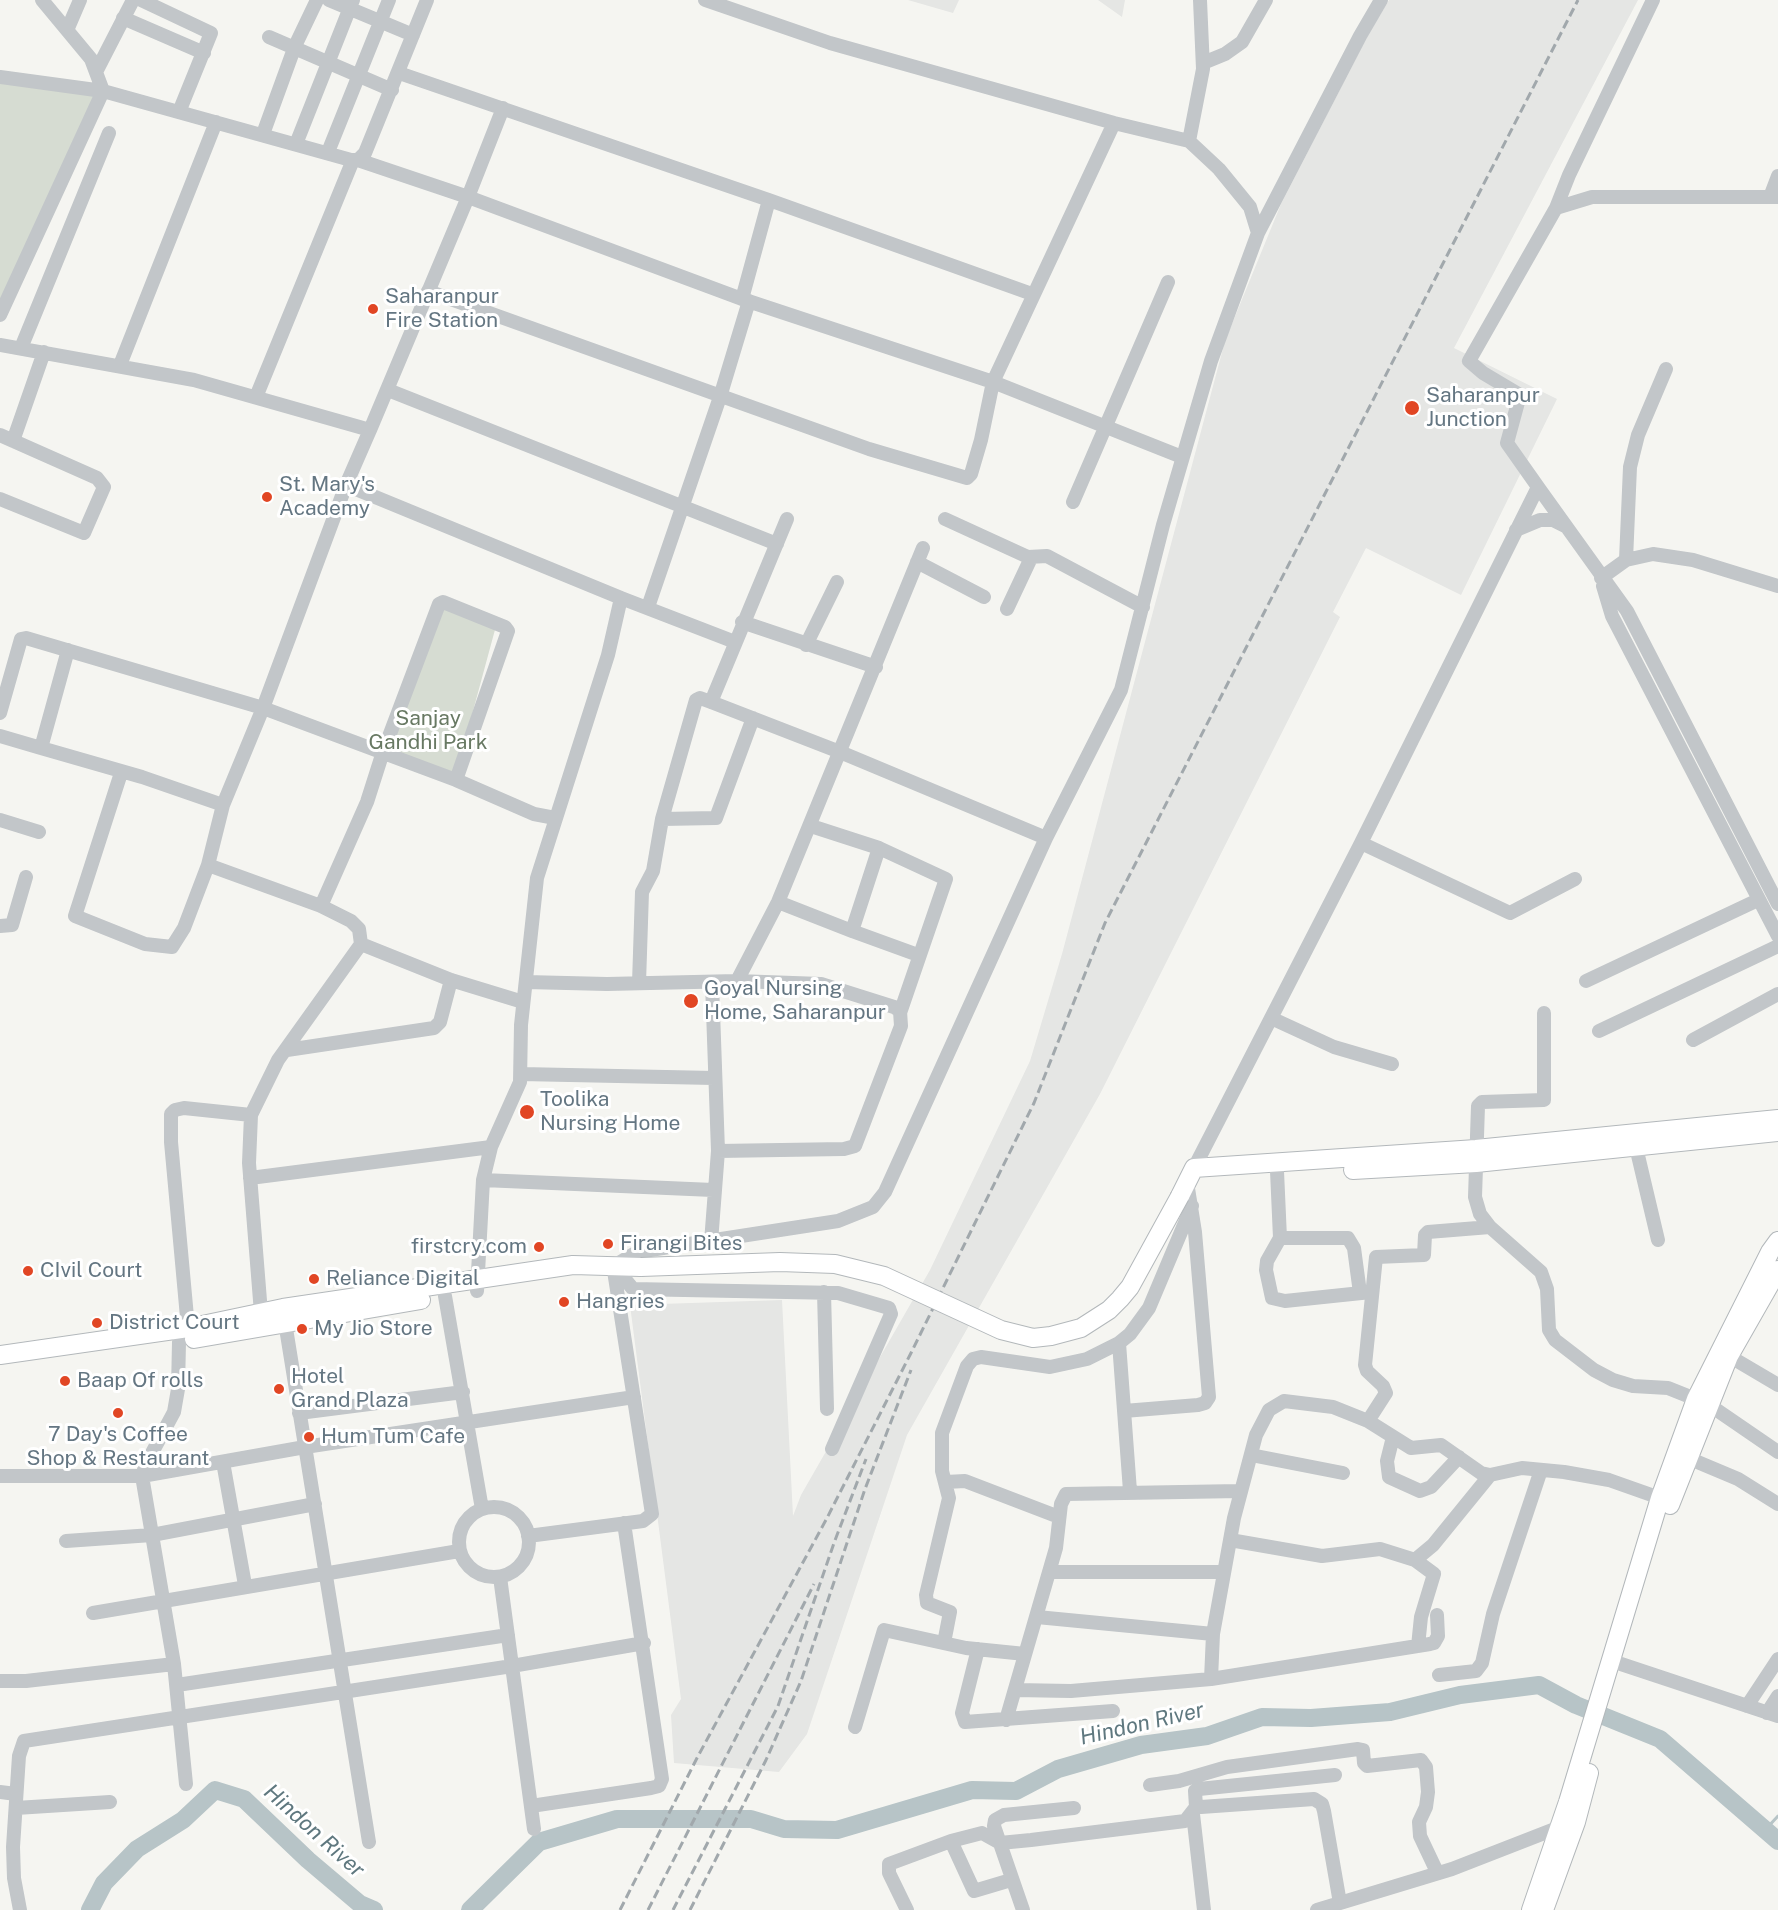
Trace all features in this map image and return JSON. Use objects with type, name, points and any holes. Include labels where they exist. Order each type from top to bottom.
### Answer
[{"type":"main road","points":[[1229,1167],[1256,1172],[1384,1170],[1476,1156],[1778,1119]]},
{"type":"main road","points":[[0,1366],[183,1335],[261,1313],[476,1285],[574,1275],[593,1267],[614,1266],[641,1268],[780,1262],[835,1264],[884,1276],[1001,1330],[1033,1338],[1051,1336],[1087,1325],[1120,1299],[1139,1272],[1188,1188],[1229,1167],[1265,1162],[1476,1156],[1636,1147],[1778,1132]]},
{"type":"main road","points":[[1654,1537],[1660,1498],[1770,1251],[1778,1241]]},
{"type":"main road","points":[[1531,1910],[1556,1858],[1568,1825],[1654,1537],[1688,1458],[1702,1402],[1778,1270]]},
{"type":"main road","points":[[0,1356],[285,1322],[445,1296],[476,1285]]},
{"type":"main road","points":[[1544,1910],[1556,1858]]},
{"type":"street","points":[[0,315],[104,91],[91,58],[42,0]]},
{"type":"street","points":[[68,28],[80,0]]},
{"type":"street","points":[[96,72],[133,0]]},
{"type":"street","points":[[141,0],[210,31],[211,36],[179,112]]},
{"type":"street","points":[[263,134],[294,46],[317,0]]},
{"type":"street","points":[[329,0],[351,4],[380,22],[413,36]]},
{"type":"street","points":[[328,153],[389,0]]},
{"type":"street","points":[[256,397],[356,160],[365,153],[427,0]]},
{"type":"street","points":[[705,0],[830,43],[1114,123],[1189,141],[1219,170],[1250,207],[1258,233]]},
{"type":"street","points":[[1189,141],[1203,63],[1200,0]]},
{"type":"street","points":[[1203,63],[1225,54],[1242,42],[1266,0]]},
{"type":"street","points":[[614,1266],[637,1252],[838,1221],[873,1207],[879,1201],[1046,838],[1121,690],[1182,457],[1217,341],[1258,233],[1381,0]]},
{"type":"street","points":[[1653,0],[1569,175],[1556,208],[1469,361],[1483,373],[1520,395],[1507,443],[1601,578],[1627,611],[1778,904]]},
{"type":"street","points":[[296,144],[327,60],[351,4]]},
{"type":"street","points":[[123,18],[204,53]]},
{"type":"street","points":[[269,37],[358,73],[392,90]]},
{"type":"street","points":[[399,73],[770,200],[1032,294]]},
{"type":"street","points":[[0,77],[104,91],[356,160],[468,197],[745,300],[993,382],[1182,457]]},
{"type":"street","points":[[121,773],[75,916],[145,944],[172,947],[184,928],[208,865],[222,805],[263,708],[346,485],[388,390],[503,108]]},
{"type":"street","points":[[120,365],[216,122]]},
{"type":"street","points":[[428,291],[869,449],[967,478],[971,474],[981,440],[993,382],[1032,294],[1081,198],[1114,123]]},
{"type":"street","points":[[21,348],[109,133]]},
{"type":"street","points":[[1556,208],[1592,197],[1774,197],[1778,176]]},
{"type":"street","points":[[648,607],[720,397],[770,200]]},
{"type":"street","points":[[1073,502],[1168,282]]},
{"type":"street","points":[[0,345],[194,380],[370,430]]},
{"type":"street","points":[[0,499],[84,533],[104,489],[101,480],[6,438],[44,352]]},
{"type":"street","points":[[1626,560],[1630,467],[1638,435],[1666,369]]},
{"type":"street","points":[[388,390],[777,544]]},
{"type":"street","points":[[346,485],[621,598],[735,642]]},
{"type":"street","points":[[944,1643],[950,1612],[925,1601],[949,1498],[941,1458],[942,1433],[967,1366],[973,1359],[990,1358],[1050,1367],[1087,1359],[1119,1343],[1131,1334],[1149,1308],[1188,1188],[1538,487]]},
{"type":"street","points":[[711,702],[742,622],[788,519]]},
{"type":"street","points":[[945,519],[1031,558],[1047,556],[1143,607]]},
{"type":"street","points":[[1516,530],[1540,520],[1553,520],[1565,526]]},
{"type":"street","points":[[737,981],[778,902],[811,826],[923,548]]},
{"type":"street","points":[[1601,578],[1626,560],[1653,554],[1694,560],[1778,586]]},
{"type":"street","points":[[1007,609],[1031,558]]},
{"type":"street","points":[[917,562],[984,597]]},
{"type":"street","points":[[1601,578],[1612,616],[1778,936]]},
{"type":"street","points":[[806,645],[837,582]]},
{"type":"street","points":[[476,1285],[483,1180],[491,1147],[521,1074],[523,1002],[537,878],[608,655],[621,598]]},
{"type":"street","points":[[321,906],[367,802],[382,755],[439,604],[446,603],[505,627],[508,631],[456,780]]},
{"type":"street","points":[[742,622],[876,668]]},
{"type":"street","points":[[0,713],[21,639],[26,638],[263,708],[382,755],[456,780],[534,814],[555,818]]},
{"type":"street","points":[[41,748],[68,650]]},
{"type":"street","points":[[639,983],[642,892],[653,871],[662,819],[696,700],[700,698],[840,752],[1046,838]]},
{"type":"street","points":[[662,819],[716,818],[753,718]]},
{"type":"street","points":[[0,736],[222,805]]},
{"type":"street","points":[[0,820],[39,832]]},
{"type":"street","points":[[718,1151],[844,1149],[855,1146],[901,1026],[900,1013],[918,955],[946,879],[879,848],[811,826]]},
{"type":"street","points":[[1361,843],[1510,913],[1575,879]]},
{"type":"street","points":[[852,931],[879,848]]},
{"type":"street","points":[[208,865],[321,906],[356,925],[359,929],[361,944],[278,1060],[250,1115],[248,1146],[261,1313]]},
{"type":"street","points":[[0,926],[12,925],[26,877]]},
{"type":"street","points":[[1586,981],[1758,900]]},
{"type":"street","points":[[778,902],[918,955]]},
{"type":"street","points":[[361,944],[451,980],[523,1002]]},
{"type":"street","points":[[1599,1031],[1778,946]]},
{"type":"street","points":[[287,1050],[434,1028],[440,1022],[451,980]]},
{"type":"street","points":[[526,982],[712,983],[737,981],[821,984],[894,1007],[900,1013]]},
{"type":"street","points":[[711,1242],[713,1190],[718,1151],[712,983]]},
{"type":"street","points":[[1693,1040],[1778,993]]},
{"type":"street","points":[[1544,1013],[1545,1099],[1480,1102],[1476,1156],[1477,1207],[1490,1227],[1541,1272],[1547,1289],[1549,1330],[1555,1340],[1594,1370],[1613,1380],[1633,1386],[1668,1388],[1702,1402],[1778,1452]]},
{"type":"street","points":[[1271,1018],[1334,1047],[1392,1064]]},
{"type":"street","points":[[521,1074],[714,1078]]},
{"type":"street","points":[[186,1784],[174,1664],[142,1476],[174,1412],[183,1335],[171,1114],[175,1110],[184,1108],[250,1115]]},
{"type":"street","points":[[250,1178],[491,1147]]},
{"type":"street","points":[[1636,1147],[1658,1240]]},
{"type":"street","points":[[1277,1171],[1280,1238],[1267,1261],[1266,1270],[1272,1298],[1285,1301],[1366,1292]]},
{"type":"street","points":[[483,1180],[713,1190]]},
{"type":"street","points":[[1124,1411],[1198,1405],[1205,1403],[1209,1397],[1188,1188]]},
{"type":"street","points":[[1368,1421],[1386,1393],[1383,1386],[1366,1371],[1365,1365],[1366,1292],[1376,1257],[1424,1255],[1425,1235],[1428,1232],[1490,1227]]},
{"type":"street","points":[[1280,1238],[1347,1238],[1354,1248],[1366,1292]]},
{"type":"street","points":[[614,1266],[633,1289],[825,1292],[885,1305],[891,1314],[832,1449]]},
{"type":"street","points":[[528,1536],[643,1521],[652,1514],[614,1266]]},
{"type":"street","points":[[825,1292],[827,1409]]},
{"type":"street","points":[[445,1296],[469,1422],[482,1509]]},
{"type":"street","points":[[285,1322],[369,1842]]},
{"type":"street","points":[[1119,1343],[1130,1491]]},
{"type":"street","points":[[1729,1356],[1778,1385]]},
{"type":"street","points":[[299,1413],[463,1392]]},
{"type":"street","points":[[0,1476],[142,1476],[305,1447],[634,1397]]},
{"type":"street","points":[[1211,1679],[1213,1634],[1240,1491],[1256,1435],[1269,1410],[1284,1401],[1333,1407],[1368,1421],[1411,1448],[1441,1445],[1482,1473],[1490,1475],[1522,1468],[1541,1470],[1609,1480],[1660,1498]]},
{"type":"street","points":[[1393,1437],[1387,1461],[1389,1477],[1420,1491],[1431,1487],[1459,1457]]},
{"type":"street","points":[[1251,1455],[1342,1473]]},
{"type":"street","points":[[1688,1458],[1738,1479],[1778,1504]]},
{"type":"street","points":[[223,1462],[245,1585]]},
{"type":"street","points":[[1438,1675],[1476,1671],[1482,1663],[1493,1614],[1541,1470]]},
{"type":"street","points":[[1415,1560],[1420,1559],[1434,1545],[1490,1475]]},
{"type":"street","points":[[945,1482],[965,1481],[1059,1517]]},
{"type":"street","points":[[1006,1720],[1056,1548],[1062,1498],[1066,1494],[1130,1491],[1240,1491]]},
{"type":"street","points":[[66,1541],[152,1535],[315,1504]]},
{"type":"street","points":[[494,1507],[517,1515],[528,1536],[525,1558],[519,1567],[500,1577],[479,1575],[470,1569],[459,1551],[460,1530],[465,1521],[482,1509],[494,1507]]},
{"type":"street","points":[[531,1806],[659,1786],[662,1770],[624,1523]]},
{"type":"street","points":[[1230,1540],[1322,1556],[1380,1549],[1415,1560],[1431,1571],[1434,1578],[1421,1617],[1418,1646]]},
{"type":"street","points":[[93,1612],[326,1571],[459,1551]]},
{"type":"street","points":[[1049,1572],[1223,1572]]},
{"type":"street","points":[[500,1577],[534,1829]]},
{"type":"street","points":[[1015,1690],[1071,1691],[1211,1679],[1418,1646],[1434,1643],[1437,1640],[1437,1615]]},
{"type":"street","points":[[1037,1617],[1213,1634]]},
{"type":"street","points":[[855,1726],[884,1630],[978,1649],[1025,1654]]},
{"type":"street","points":[[177,1685],[507,1635]]},
{"type":"street","points":[[20,1910],[14,1878],[19,1756],[24,1741],[512,1666],[644,1643]]},
{"type":"street","points":[[978,1649],[961,1717],[967,1722],[1113,1712]]},
{"type":"street","points":[[1761,1711],[1778,1659]]},
{"type":"street","points":[[0,1681],[26,1681],[174,1664]]},
{"type":"street","points":[[1617,1665],[1761,1711]]},
{"type":"street","points":[[1761,1711],[1778,1696]]},
{"type":"street","points":[[1150,1785],[1179,1781],[1227,1767],[1358,1749],[1363,1750],[1364,1763],[1367,1766],[1421,1760],[1425,1767],[1428,1792],[1426,1807],[1419,1822],[1420,1836],[1437,1872]]},
{"type":"street","points":[[1204,1910],[1194,1811],[1195,1791],[1335,1775]]},
{"type":"street","points":[[0,1792],[16,1801],[110,1802]]},
{"type":"street","points":[[907,1910],[889,1873],[889,1864],[951,1841],[982,1833],[1000,1843],[1185,1821],[1194,1811],[1319,1800],[1324,1810],[1340,1903]]},
{"type":"street","points":[[1023,1910],[994,1826],[998,1817],[1074,1808]]},
{"type":"street","points":[[1317,1910],[1465,1865],[1568,1825]]},
{"type":"street","points":[[951,1841],[974,1891],[1011,1880]]},
{"type":"shaded area","points":[[908,0],[959,0],[953,13]]},
{"type":"shaded area","points":[[1098,0],[1125,0],[1122,17]]},
{"type":"shaded area","points":[[1389,0],[1638,0],[1454,348],[1557,399],[1461,595],[1366,548],[1333,612],[1340,617],[1100,1094],[907,1435],[807,1734],[779,1772],[674,1763],[671,1715],[681,1699],[630,1305],[782,1300],[793,1516],[801,1495],[930,1270],[1030,1061],[1062,954],[1225,341],[1281,204],[1368,35]]},
{"type":"green space","points":[[0,77],[103,91],[0,315]]},
{"type":"green space","name":"Sanjay Gandhi Park","points":[[439,606],[496,626],[454,781],[376,757]]},
{"type":"waterway","name":"Hindon River","points":[[470,1910],[539,1842],[617,1819],[751,1819],[784,1829],[837,1830],[972,1790],[1016,1791],[1058,1769],[1141,1745],[1207,1736],[1262,1717],[1311,1718],[1390,1712],[1460,1695],[1539,1685],[1576,1705],[1660,1739],[1778,1841]]},
{"type":"waterway","name":"Hindon River","points":[[90,1910],[104,1883],[137,1849],[183,1820],[215,1790],[244,1799],[308,1860],[360,1904],[374,1910]]},
{"type":"waterway","points":[[1765,1830],[1778,1816]]},
{"type":"railway","points":[[620,1910],[697,1758],[827,1518],[911,1353],[1034,1103],[1105,923],[1578,0]]},
{"type":"railway","points":[[690,1910],[766,1760],[801,1681],[865,1489],[911,1370]]},
{"type":"railway","points":[[673,1910],[778,1706],[834,1543],[866,1459]]},
{"type":"railway","points":[[648,1910],[814,1584]]},
{"type":"place","name":"Saharanpur Fire Station","points":[[373,309]]},
{"type":"place","name":"Saharanpur Junction","points":[[1412,408]]},
{"type":"place","name":"St. Mary's Academy","points":[[267,497]]},
{"type":"place","name":"Goyal Nursing Home, Saharanpur","points":[[691,1001]]},
{"type":"place","name":"Toolika Nursing Home","points":[[527,1112]]},
{"type":"place","name":"Firangi Bites","points":[[608,1244]]},
{"type":"place","name":"firstcry.com","points":[[539,1247]]},
{"type":"place","name":"CIvil Court","points":[[28,1271]]},
{"type":"place","name":"Reliance Digital","points":[[314,1279]]},
{"type":"place","name":"Hangries","points":[[564,1302]]},
{"type":"place","name":"District Court","points":[[97,1323]]},
{"type":"place","name":"My Jio Store","points":[[302,1329]]},
{"type":"place","name":"Baap Of rolls","points":[[65,1381]]},
{"type":"place","name":"Hotel Grand Plaza","points":[[279,1389]]},
{"type":"place","name":"7 Day's Coffee Shop & Restaurant","points":[[118,1413]]},
{"type":"place","name":"Hum Tum Cafe","points":[[309,1437]]}]
